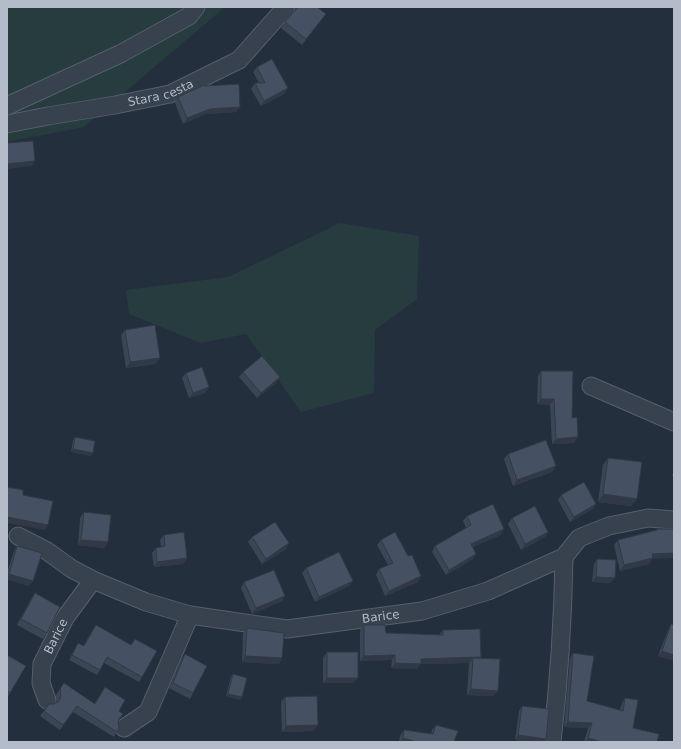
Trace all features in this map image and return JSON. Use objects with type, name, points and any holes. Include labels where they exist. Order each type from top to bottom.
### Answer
[{"type":"street","points":[[7,106],[120,54],[189,16],[196,7]]},
{"type":"street","name":"Stara cesta","points":[[7,124],[170,94],[239,60],[286,7]]},
{"type":"street","points":[[590,386],[674,422]]},
{"type":"street","name":"Barice","points":[[18,536],[47,551],[72,569],[93,580],[146,602],[190,615],[286,629],[422,611],[488,591],[564,557],[580,538],[609,526],[648,518],[674,520]]},
{"type":"street","points":[[552,742],[558,692],[564,557]]},
{"type":"street","name":"Barice","points":[[47,700],[41,683],[42,664],[65,618],[93,580]]},
{"type":"street","points":[[124,728],[148,712],[190,615]]},
{"type":"green space","points":[[7,7],[225,7],[84,127],[7,142]]},
{"type":"green space","points":[[340,223],[419,236],[417,299],[375,330],[374,393],[301,412],[246,334],[201,343],[129,314],[126,290],[228,277]]},
{"type":"building","points":[[298,7],[317,7],[326,14],[306,39],[285,22]]},
{"type":"building","points":[[272,59],[288,88],[264,101],[255,83],[265,83],[257,67]]},
{"type":"building","points":[[239,84],[240,107],[210,109],[187,118],[178,97],[204,85]]},
{"type":"building","points":[[33,141],[35,161],[7,164],[7,143]]},
{"type":"building","points":[[155,325],[160,358],[130,362],[125,330]]},
{"type":"building","points":[[262,356],[280,377],[261,393],[243,372]]},
{"type":"building","points":[[202,367],[209,387],[193,393],[186,373]]},
{"type":"building","points":[[541,371],[573,371],[572,418],[577,417],[578,437],[556,439],[554,399],[541,399]]},
{"type":"building","points":[[75,437],[95,441],[93,453],[73,449]]},
{"type":"building","points":[[546,440],[556,466],[517,480],[508,454]]},
{"type":"building","points":[[608,458],[642,462],[637,499],[603,494]]},
{"type":"building","points":[[584,482],[596,504],[574,517],[561,495]]},
{"type":"building","points":[[7,487],[23,490],[23,495],[53,501],[48,525],[7,517]]},
{"type":"building","points":[[493,504],[504,529],[471,544],[476,554],[449,570],[435,546],[471,525],[467,516]]},
{"type":"building","points":[[535,506],[548,532],[525,544],[512,518]]},
{"type":"building","points":[[84,512],[111,515],[108,542],[81,540]]},
{"type":"building","points":[[275,522],[289,543],[266,559],[252,537]]},
{"type":"building","points":[[657,529],[674,529],[674,553],[652,554],[653,558],[624,565],[618,540]]},
{"type":"building","points":[[184,532],[187,558],[157,562],[156,548],[165,546],[164,535]]},
{"type":"building","points":[[395,532],[408,556],[412,555],[421,576],[389,591],[379,569],[393,563],[381,540]]},
{"type":"building","points":[[17,546],[42,553],[33,581],[9,574]]},
{"type":"building","points":[[339,552],[353,581],[319,597],[306,568]]},
{"type":"building","points":[[597,559],[616,560],[615,578],[596,577]]},
{"type":"building","points":[[274,570],[285,596],[256,608],[244,582]]},
{"type":"building","points":[[35,593],[60,607],[47,633],[21,619]]},
{"type":"building","points":[[671,624],[674,625],[674,655],[662,651]]},
{"type":"building","points":[[96,625],[131,645],[135,639],[157,651],[142,677],[107,657],[100,670],[72,655],[78,643],[84,646]]},
{"type":"building","points":[[364,625],[385,625],[386,633],[443,635],[443,630],[480,629],[481,657],[421,659],[421,664],[395,663],[395,655],[364,656]]},
{"type":"building","points":[[247,628],[284,633],[282,658],[245,656]]},
{"type":"building","points":[[327,652],[358,652],[358,678],[327,678]]},
{"type":"building","points":[[573,653],[594,656],[587,701],[623,711],[625,698],[638,700],[633,728],[659,734],[657,742],[602,742],[588,738],[592,723],[568,722]]},
{"type":"building","points":[[185,654],[207,666],[193,693],[173,683]]},
{"type":"building","points":[[7,655],[26,666],[10,693],[7,691]]},
{"type":"building","points":[[473,658],[500,659],[498,691],[471,689]]},
{"type":"building","points":[[233,674],[247,678],[242,697],[228,694]]},
{"type":"building","points":[[64,683],[95,704],[105,687],[125,700],[119,711],[123,714],[119,719],[119,728],[117,732],[77,706],[63,725],[44,711],[49,704],[54,704],[59,701],[61,696],[60,689]]},
{"type":"building","points":[[317,696],[318,725],[286,726],[285,697]]},
{"type":"building","points":[[522,706],[549,709],[546,739],[518,735]]},
{"type":"building","points":[[436,725],[458,731],[454,742],[417,742],[403,738],[404,730],[433,734]]}]
